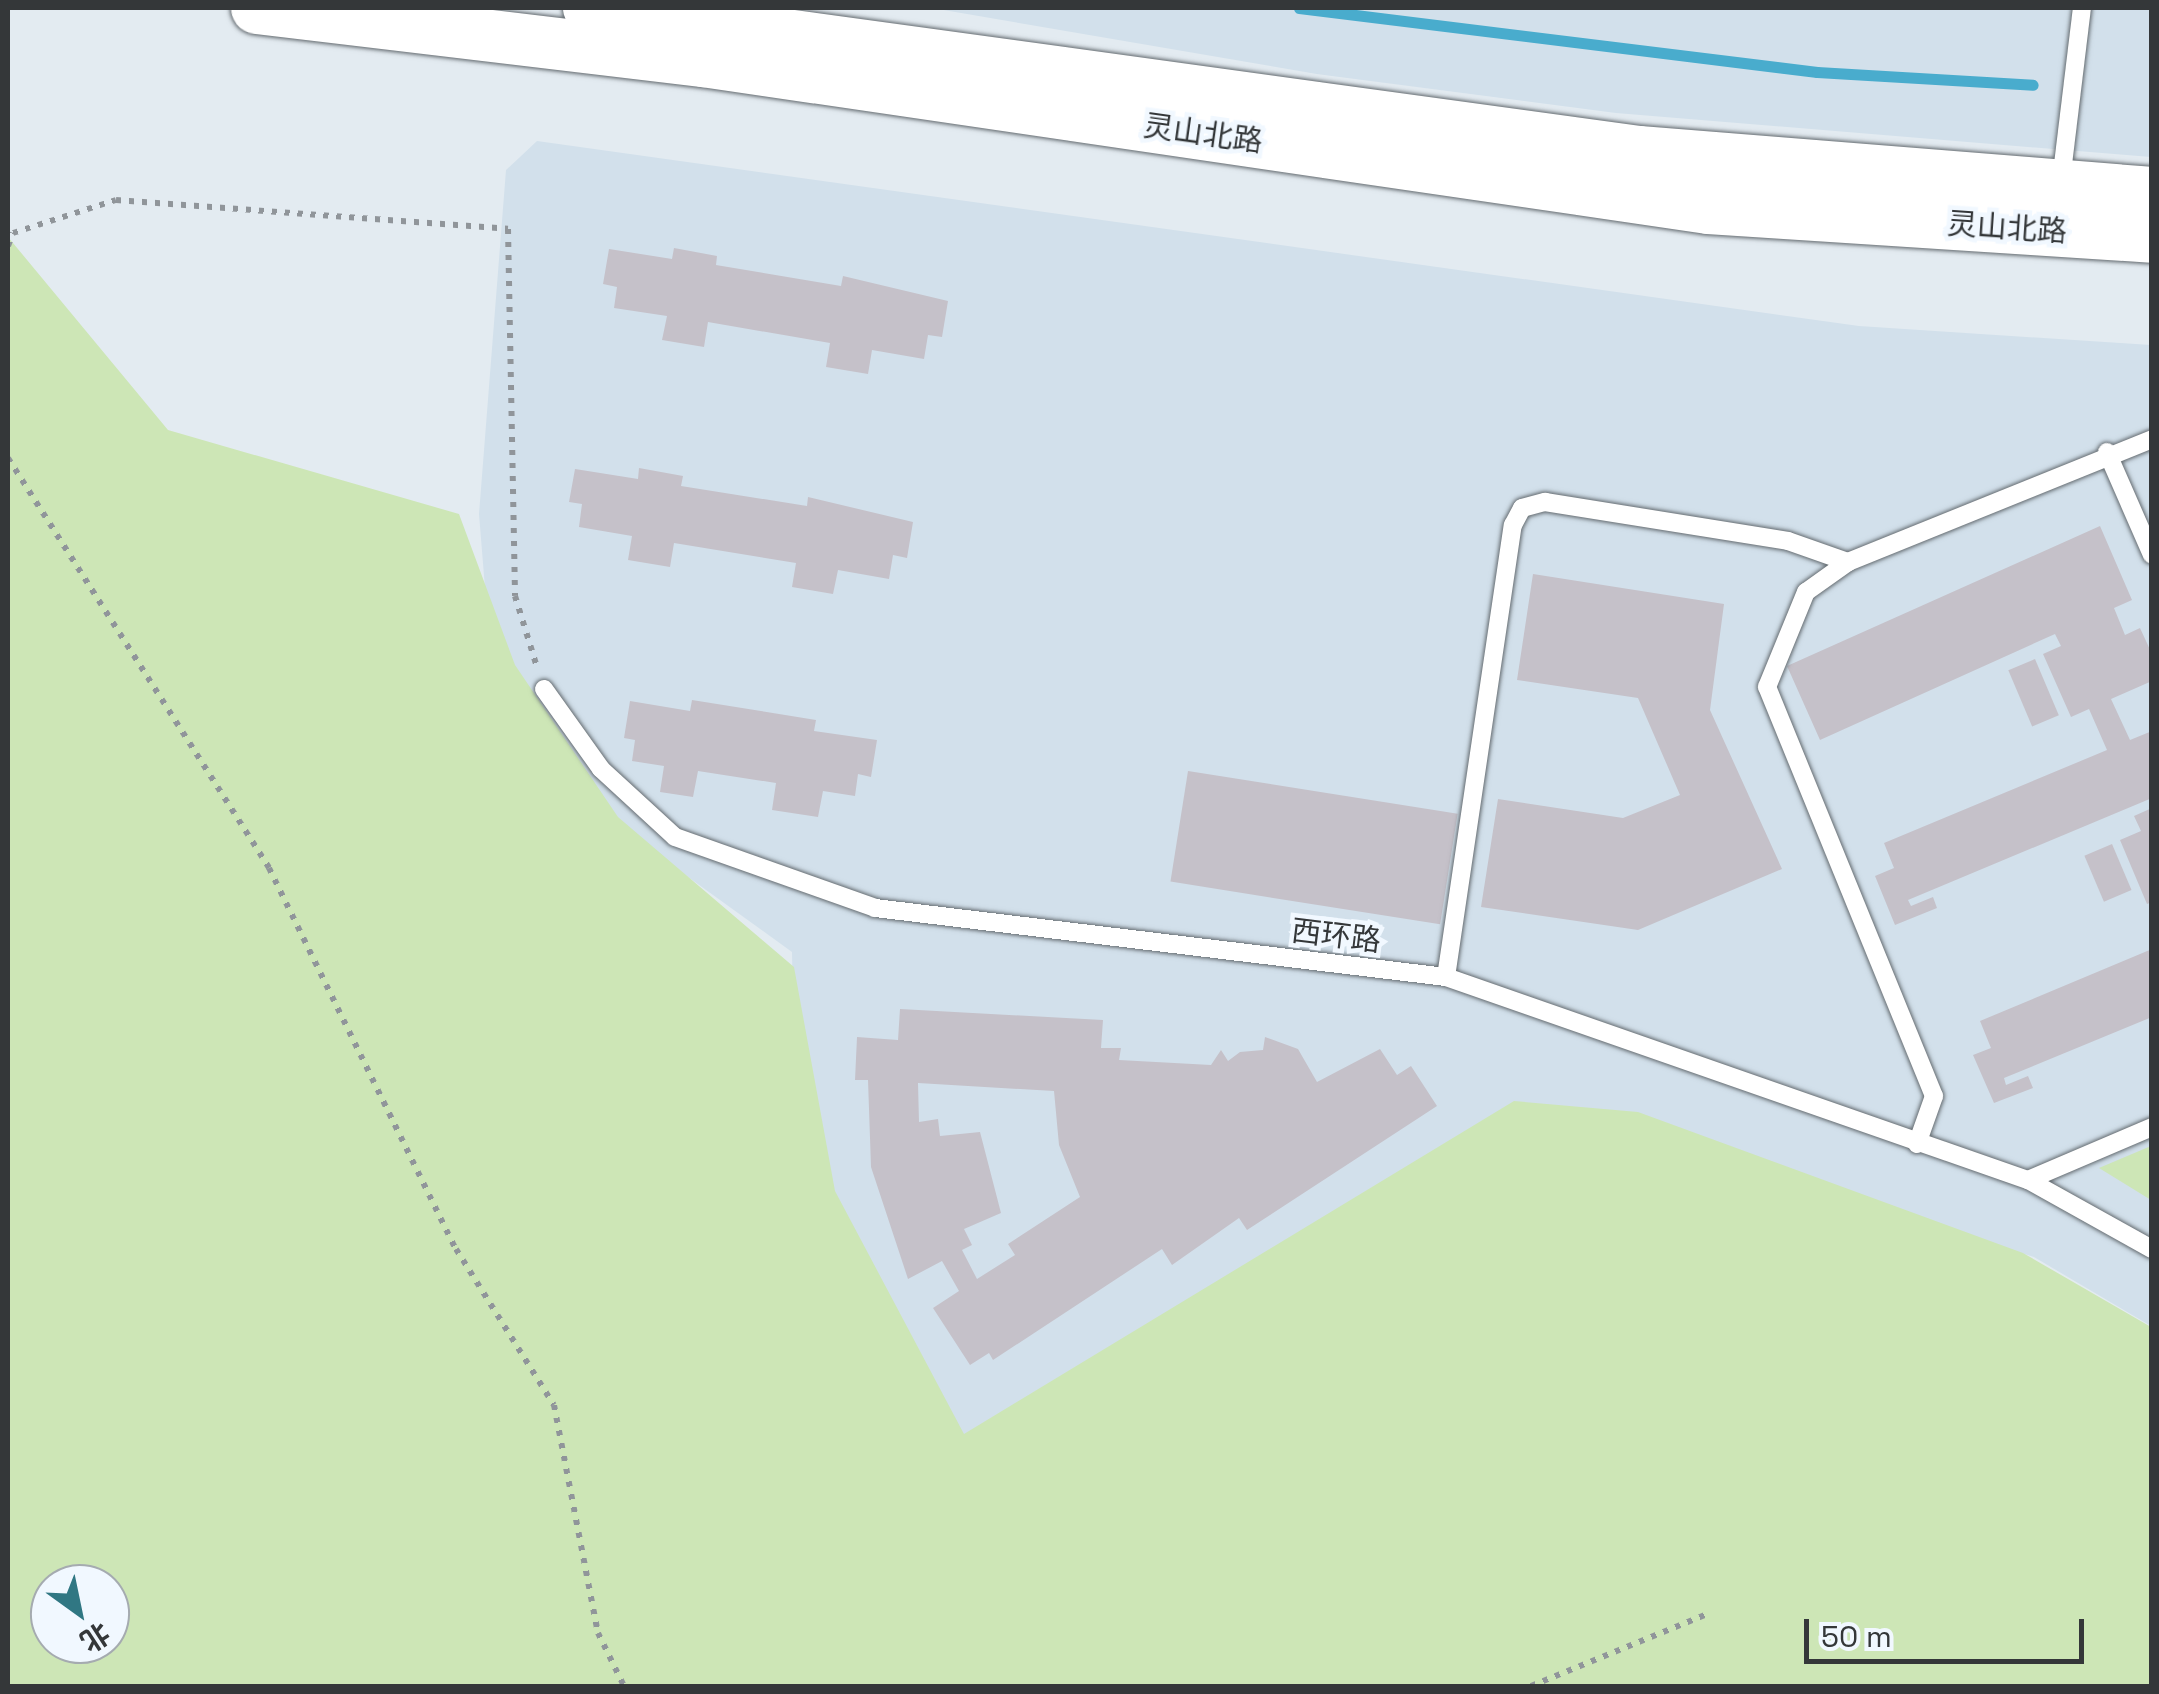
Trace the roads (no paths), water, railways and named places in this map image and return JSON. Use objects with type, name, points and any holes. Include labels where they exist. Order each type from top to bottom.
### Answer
[{"type":"main road","name":"灵山北路","points":[[258,8],[703,61],[1708,208],[2152,237]]},
{"type":"main road","name":"灵山北路","points":[[589,8],[1639,152],[2152,193]]},
{"type":"lane","points":[[2060,187],[2082,8]]},
{"type":"lane","points":[[1917,1144],[1934,1096],[1767,687],[1806,592],[1848,562],[2108,452],[2152,440]]},
{"type":"lane","points":[[2108,452],[2152,555]]},
{"type":"lane","points":[[1446,977],[1513,526],[1522,508],[1545,502],[1788,541],[1848,562]]},
{"type":"lane","name":"西环路","points":[[544,689],[601,769],[675,837],[874,908],[1446,977],[2028,1180],[2152,1249]]},
{"type":"lane","points":[[2028,1180],[2152,1127]]},
{"type":"waterway","points":[[1299,8],[1817,72],[2033,85]]}]
